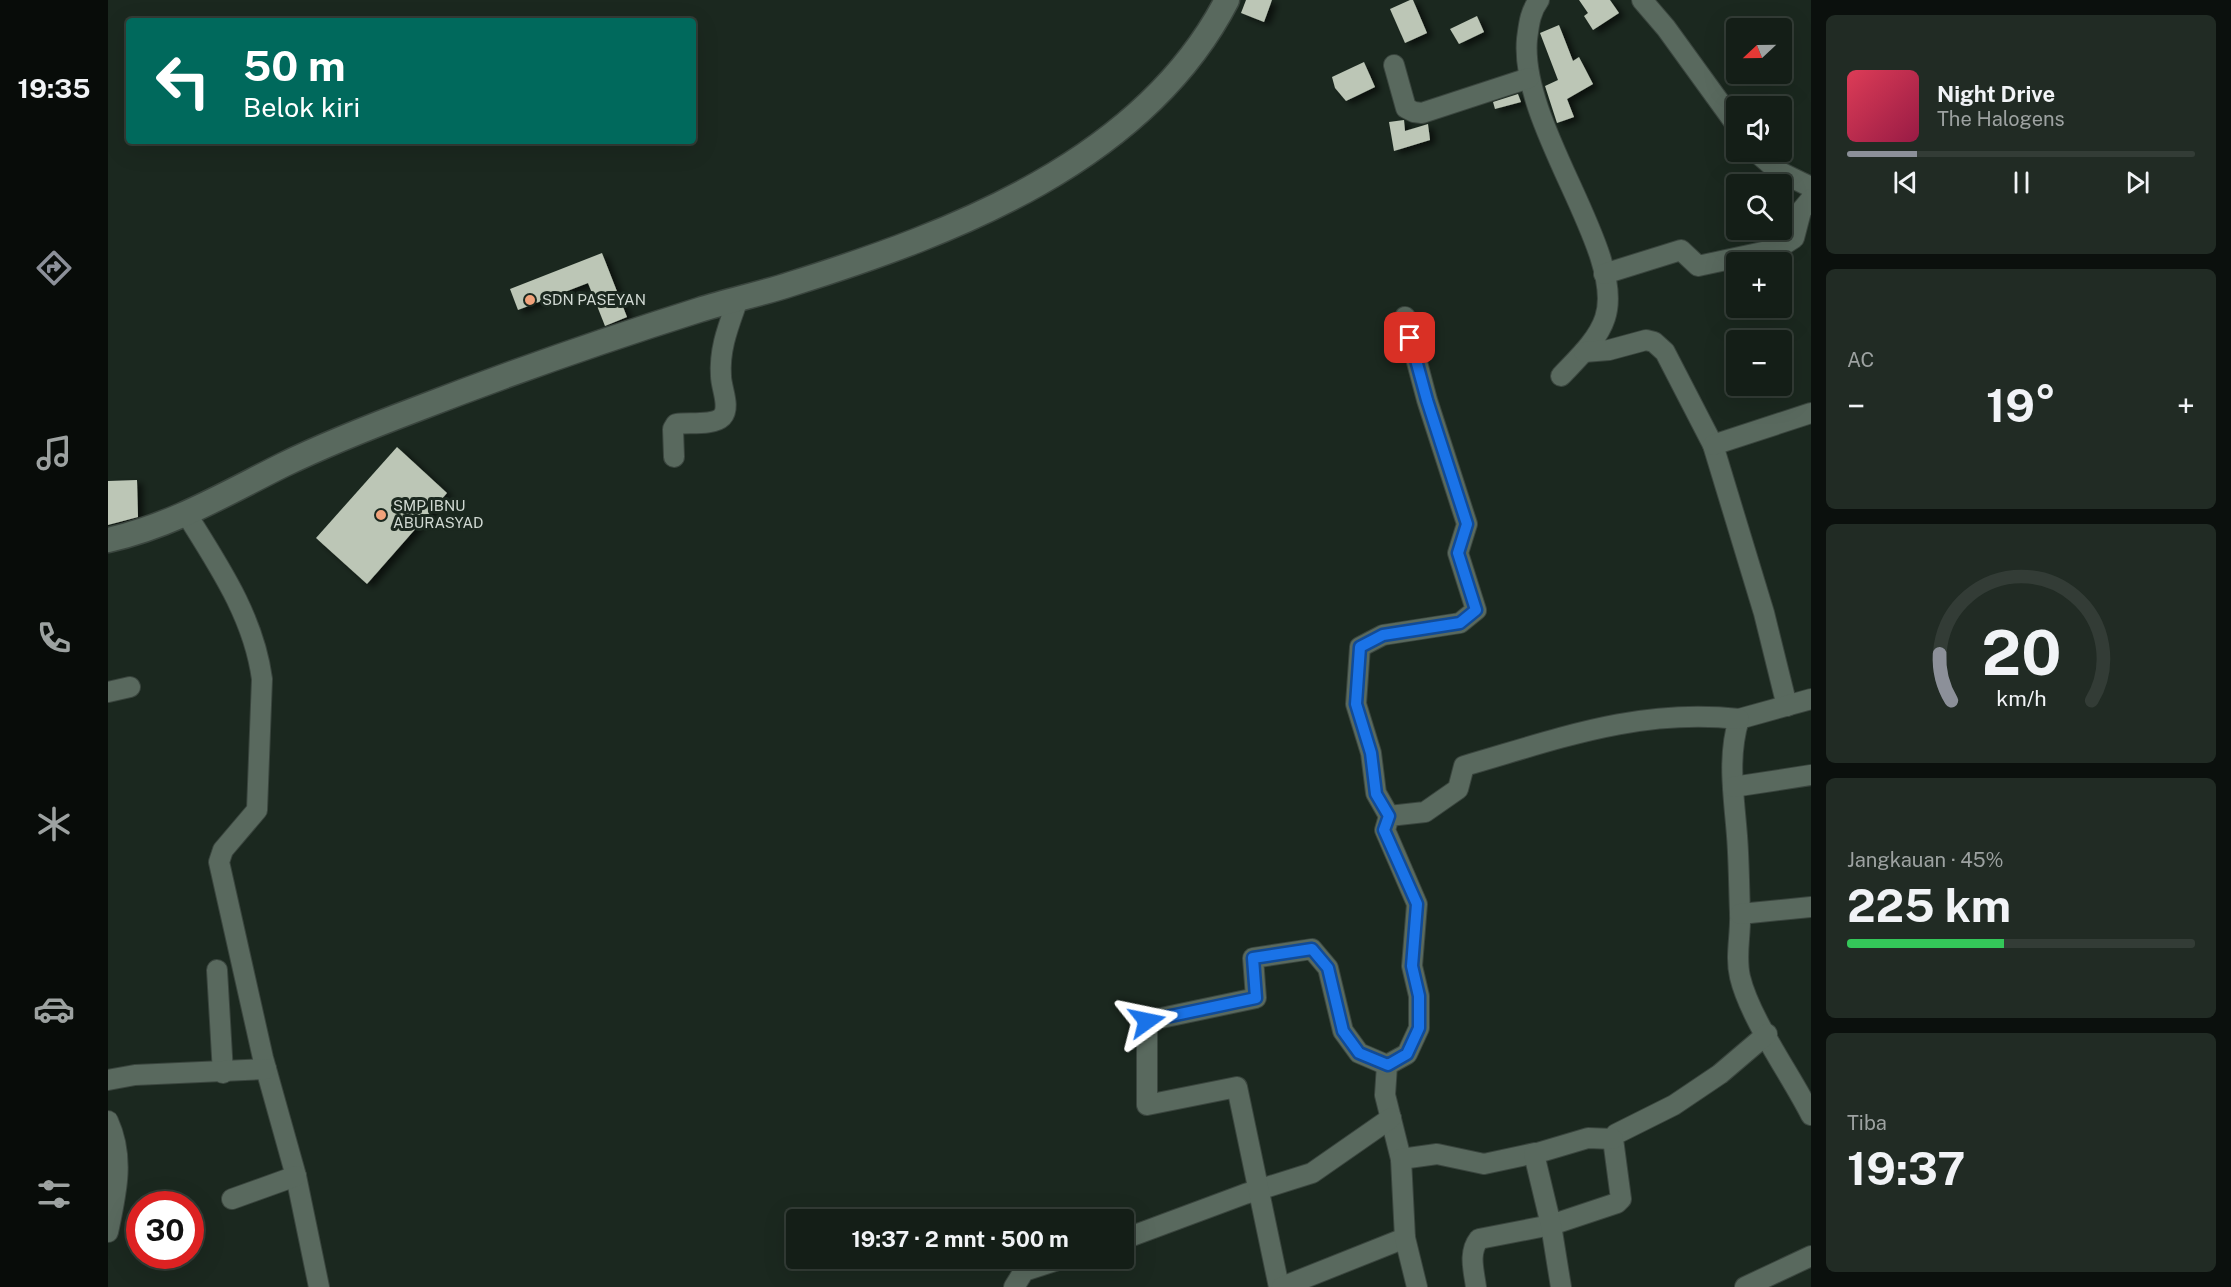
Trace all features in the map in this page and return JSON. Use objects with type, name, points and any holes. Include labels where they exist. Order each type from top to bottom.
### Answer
[{"type":"street","points":[[108,540],[187,515],[286,464],[415,410],[584,347],[831,271],[915,241],[995,204],[1054,173],[1110,137],[1151,102],[1211,30],[1227,0]]},
{"type":"street","points":[[1539,0],[1529,21],[1527,47],[1529,78],[1543,125],[1599,254],[1607,302],[1605,318],[1584,352],[1561,376]]},
{"type":"street","points":[[1642,0],[1666,28],[1726,111]]},
{"type":"street","points":[[1394,65],[1406,108],[1414,112],[1422,112],[1529,78]]},
{"type":"street","points":[[1768,162],[1778,171],[1811,187]]},
{"type":"street","points":[[1604,274],[1681,250],[1698,266],[1777,249],[1794,238],[1801,210],[1811,199]]},
{"type":"street","points":[[674,458],[673,429],[676,424],[717,420],[723,416],[726,407],[721,378],[721,347],[738,299]]},
{"type":"street","points":[[1389,816],[1376,794],[1371,753],[1356,704],[1360,647],[1383,635],[1460,623],[1476,610],[1458,553],[1467,524],[1427,400],[1405,317]]},
{"type":"street","points":[[1584,352],[1616,349],[1646,340],[1657,344],[1665,352],[1713,445],[1764,613],[1787,706]]},
{"type":"street","points":[[1713,445],[1811,413]]},
{"type":"street","points":[[187,515],[225,575],[252,633],[262,679],[257,810],[223,850],[219,862],[266,1070],[296,1176],[319,1287]]},
{"type":"street","points":[[108,692],[130,687]]},
{"type":"street","points":[[1389,816],[1425,812],[1458,789],[1464,766],[1602,725],[1696,716],[1739,719],[1811,699]]},
{"type":"street","points":[[1739,719],[1732,741],[1740,914],[1738,960],[1740,977],[1747,997],[1811,1115]]},
{"type":"street","points":[[1733,787],[1811,775]]},
{"type":"street","points":[[1388,1065],[1407,1054],[1419,1028],[1419,996],[1412,966],[1417,904],[1384,830],[1389,816]]},
{"type":"street","points":[[1740,914],[1811,907]]},
{"type":"street","points":[[1388,1065],[1359,1053],[1343,1031],[1328,968],[1312,949],[1253,958],[1256,998],[1147,1021],[1147,1105],[1237,1087],[1257,1190],[1281,1287],[1405,1238]]},
{"type":"street","points":[[217,970],[223,1073]]},
{"type":"street","points":[[1476,1287],[1472,1256],[1473,1246],[1479,1239],[1551,1225],[1619,1202],[1613,1139],[1621,1129],[1674,1105],[1720,1074],[1767,1034]]},
{"type":"street","points":[[1388,1065],[1385,1095],[1401,1159],[1405,1238],[1416,1287]]},
{"type":"street","points":[[108,1080],[135,1075],[266,1070]]},
{"type":"street","points":[[1134,1235],[1257,1190],[1312,1173],[1391,1118]]},
{"type":"street","points":[[108,1121],[117,1141],[120,1162],[108,1232]]},
{"type":"street","points":[[1401,1159],[1437,1154],[1484,1164],[1588,1138],[1613,1139]]},
{"type":"street","points":[[1535,1153],[1551,1225],[1561,1287]]},
{"type":"street","points":[[232,1199],[296,1176]]},
{"type":"street","points":[[1745,1287],[1811,1256]]},
{"type":"street","points":[[1014,1287],[1024,1271],[1030,1269]]},
{"type":"building","points":[[1246,0],[1272,0],[1264,22],[1241,13]]},
{"type":"building","points":[[1413,0],[1427,33],[1405,43],[1390,9]]},
{"type":"building","points":[[1579,0],[1610,0],[1619,13],[1593,30],[1584,16],[1588,13]]},
{"type":"building","points":[[1477,16],[1484,32],[1459,44],[1450,29]]},
{"type":"building","points":[[1559,25],[1573,61],[1579,57],[1593,84],[1567,99],[1574,117],[1557,123],[1545,86],[1558,80],[1540,33]]},
{"type":"building","points":[[1364,62],[1375,87],[1346,101],[1335,88],[1332,77]]},
{"type":"building","points":[[1518,94],[1521,102],[1495,109],[1493,102]]},
{"type":"building","points":[[1404,120],[1405,131],[1428,124],[1430,140],[1394,151],[1389,122]]},
{"type":"building","name":"SDN PASEYAN","points":[[602,253],[627,317],[605,326],[588,283],[518,310],[510,289]]},
{"type":"building","name":"SMP IBNU ABURASYAD","points":[[397,447],[447,493],[367,584],[316,538]]},
{"type":"building","points":[[137,480],[138,517],[108,525],[108,481]]},
{"type":"place","name":"SDN PASEYAN","points":[[530,300]]},
{"type":"place","name":"SMP IBNU ABURASYAD","points":[[381,515]]},
{"type":"route","points":[[1147,1021],[1256,998],[1253,958],[1312,949],[1328,968],[1343,1031],[1359,1053],[1388,1065],[1407,1054],[1419,1028],[1419,996],[1412,966],[1417,904],[1384,830],[1389,816],[1376,794],[1371,753],[1356,704],[1360,647],[1383,635],[1460,623],[1476,610],[1458,553],[1467,524],[1427,400],[1410,338]]}]
